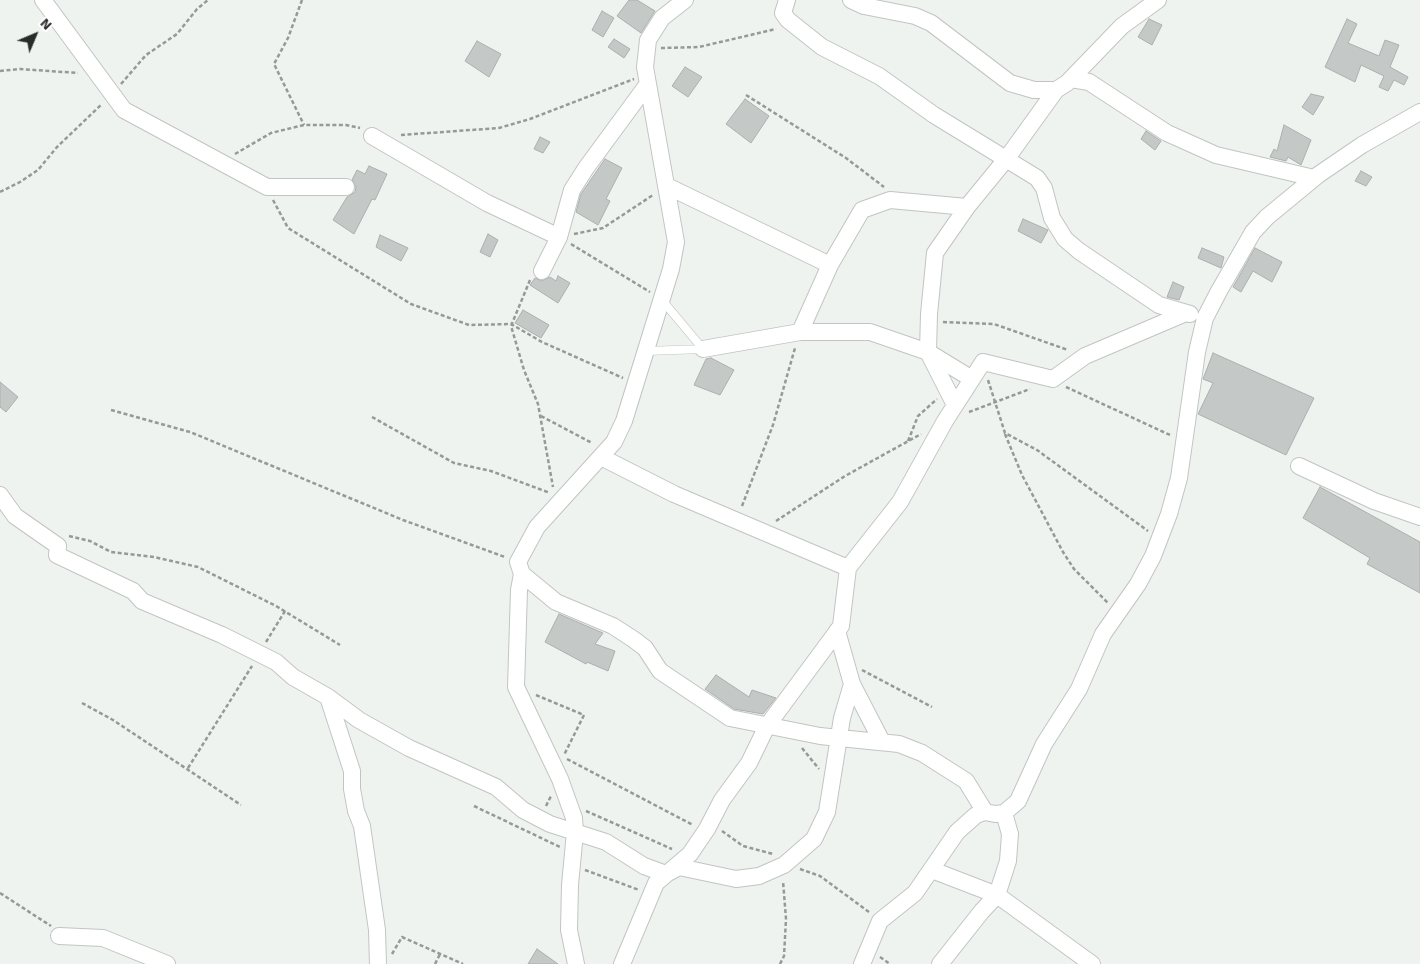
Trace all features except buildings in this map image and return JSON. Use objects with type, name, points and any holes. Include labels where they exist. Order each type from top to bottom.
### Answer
[{"type":"street","points":[[43,0],[124,110],[266,187],[346,187]]},
{"type":"street","points":[[576,964],[569,930],[575,832],[569,803],[516,687],[520,568],[537,527],[614,442],[624,421],[671,270],[676,242],[657,125],[644,67],[648,40],[662,18],[684,0]]},
{"type":"street","points":[[787,0],[784,13],[793,25],[822,47],[879,76],[934,115],[1037,178],[1044,188],[1052,218],[1065,239],[1159,305],[1205,318]]},
{"type":"street","points":[[851,0],[864,6],[916,16],[931,23],[1010,83],[1034,90],[1056,90]]},
{"type":"street","points":[[955,406],[928,352],[928,321],[935,253],[967,206],[1007,158],[1056,90],[1071,79],[1122,26],[1158,0]]},
{"type":"street","points":[[1084,65],[1089,82]]},
{"type":"street","points":[[1071,79],[1089,82],[1167,133],[1216,155],[1314,178]]},
{"type":"street","points":[[544,268],[559,237],[572,190],[647,80]]},
{"type":"street","points":[[862,964],[880,921],[915,893],[957,832],[976,815],[985,812],[1004,813],[1018,801],[1044,744],[1079,689],[1096,646],[1138,584],[1160,539],[1179,478],[1197,352],[1205,318],[1218,290],[1253,232],[1267,217],[1314,178],[1362,145],[1420,112]]},
{"type":"street","points":[[372,136],[487,203],[559,237]]},
{"type":"street","points":[[667,186],[830,265]]},
{"type":"street","points":[[800,332],[830,265],[862,210],[890,200],[967,206]]},
{"type":"street","points":[[622,964],[656,883],[688,856],[708,827],[722,800],[749,763],[767,726],[841,626],[848,568],[900,502],[945,421],[983,362],[1053,379],[1085,356],[1186,313]]},
{"type":"street","points":[[703,349],[800,332],[870,332],[928,352],[972,379]]},
{"type":"street","points":[[603,454],[674,494],[736,522],[848,568]]},
{"type":"street","points":[[1299,466],[1374,502],[1420,517]]},
{"type":"street","points":[[0,495],[15,516],[58,546],[57,554],[133,592],[142,601],[222,635],[276,662],[293,677],[328,697],[359,720],[409,748],[496,787],[523,810],[540,819],[606,842],[644,866],[666,874],[679,867],[736,879],[758,876],[788,862],[814,839],[827,812],[842,718],[852,684]]},
{"type":"street","points":[[520,568],[556,602],[613,626],[633,638],[645,648],[660,671],[730,718],[786,730],[882,740],[899,744],[922,753],[947,767],[966,781],[985,812]]},
{"type":"street","points":[[836,631],[852,684],[882,740]]},
{"type":"street","points":[[328,697],[352,771],[352,789],[356,811],[362,826],[377,930],[384,961]]},
{"type":"street","points":[[940,964],[982,911],[997,896],[1008,861],[1010,834],[1004,813]]},
{"type":"street","points":[[932,870],[997,896],[1092,964]]},
{"type":"street","points":[[59,936],[103,938],[167,964]]},
{"type":"lane","points":[[662,300],[703,349]]},
{"type":"lane","points":[[646,351],[703,349]]},
{"type":"path","points":[[302,0],[274,64],[304,125]]},
{"type":"path","points":[[647,49],[698,47],[741,39],[793,25]]},
{"type":"path","points":[[0,71],[20,69],[98,75]]},
{"type":"path","points":[[398,135],[499,128],[647,80]]},
{"type":"path","points":[[746,95],[846,158],[903,201]]},
{"type":"path","points":[[220,162],[271,133],[304,125],[346,125],[369,129],[372,136]]},
{"type":"path","points":[[559,237],[603,228],[667,186]]},
{"type":"path","points":[[266,187],[288,228],[411,304],[469,325],[511,324],[542,342],[636,383]]},
{"type":"path","points":[[559,237],[662,300]]},
{"type":"path","points":[[372,417],[454,463],[491,471],[554,494],[538,404],[524,370],[511,324],[538,263],[544,268]]},
{"type":"path","points":[[928,321],[994,324],[1085,356]]},
{"type":"path","points":[[736,522],[772,425],[800,332]]},
{"type":"path","points":[[945,421],[1053,379],[1086,398],[1184,441]]},
{"type":"path","points":[[908,441],[918,416],[947,390]]},
{"type":"path","points":[[996,402],[1004,433],[1022,475],[1062,552],[1074,569],[1118,612]]},
{"type":"path","points":[[111,410],[190,432],[520,568]]},
{"type":"path","points":[[541,416],[603,454]]},
{"type":"path","points":[[760,531],[845,476],[923,433]]},
{"type":"path","points":[[1004,433],[1037,450],[1160,539]]},
{"type":"path","points":[[40,534],[62,535],[90,541],[111,552],[154,557],[198,567],[285,611],[340,644]]},
{"type":"path","points":[[188,768],[285,611]]},
{"type":"path","points":[[845,661],[932,708]]},
{"type":"path","points":[[516,687],[584,715],[563,757],[708,827],[742,846],[788,862],[820,876],[880,921]]},
{"type":"path","points":[[82,703],[113,720],[188,768],[241,805]]},
{"type":"path","points":[[786,730],[832,784]]},
{"type":"path","points":[[540,819],[551,796],[688,856]]},
{"type":"path","points":[[474,806],[572,859],[651,894]]},
{"type":"path","points":[[780,964],[784,956],[786,927],[783,894],[788,862]]},
{"type":"path","points":[[0,893],[49,923],[59,936]]},
{"type":"path","points":[[384,961],[402,937],[463,964]]},
{"type":"path","points":[[435,964],[440,954]]}]
